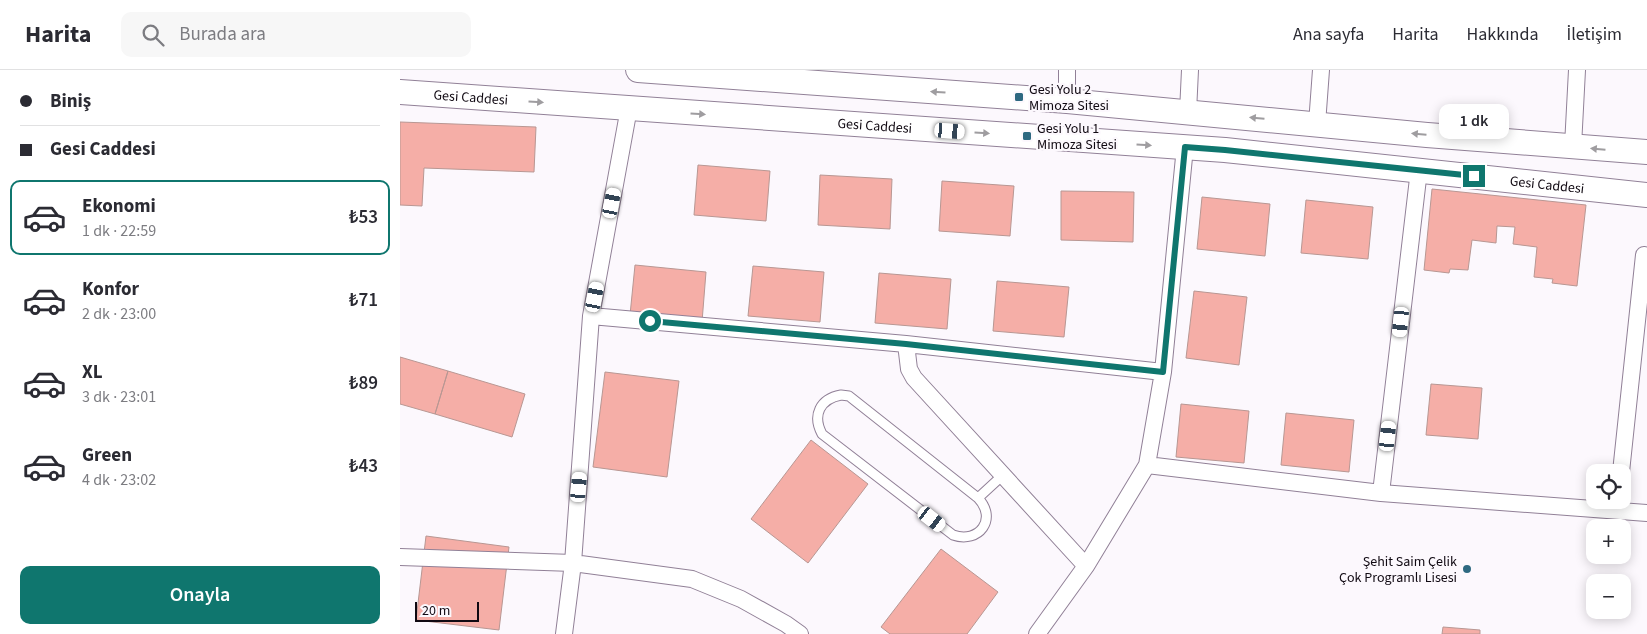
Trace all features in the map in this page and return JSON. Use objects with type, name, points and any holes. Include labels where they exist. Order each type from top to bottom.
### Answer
[{"type":"main road","points":[[638,70],[1067,101],[1647,152]]},
{"type":"main road","name":"Gesi Caddesi","points":[[400,92],[1225,150],[1647,195]]},
{"type":"street","points":[[1067,70],[1067,101]]},
{"type":"street","points":[[1188,112],[1190,70]]},
{"type":"street","points":[[1317,124],[1321,70]]},
{"type":"street","points":[[1573,146],[1577,70]]},
{"type":"street","points":[[564,634],[573,563],[591,316],[629,108]]},
{"type":"street","points":[[1037,634],[1086,566],[1147,465],[1163,372],[1185,147]]},
{"type":"street","points":[[1381,493],[1419,170]]},
{"type":"street","points":[[1622,464],[1644,255]]},
{"type":"street","points":[[591,316],[906,344],[1163,372]]},
{"type":"street","points":[[906,344],[909,369],[914,378],[1086,566]]},
{"type":"street","points":[[1147,465],[1381,493],[1586,504]]},
{"type":"street","points":[[1630,509],[1647,513]]},
{"type":"street","points":[[400,557],[573,563],[692,579],[741,599],[800,634]]},
{"type":"lane","points":[[833,396],[849,396],[978,498],[983,503],[985,510],[985,524],[981,530],[968,538],[960,538],[953,535],[822,434],[817,421],[821,407],[833,396]]},
{"type":"lane","points":[[978,498],[1003,475]]},
{"type":"building","points":[[400,122],[536,127],[534,172],[424,168],[422,206],[400,205]]},
{"type":"building","points":[[698,165],[770,171],[766,221],[694,215]]},
{"type":"building","points":[[820,175],[892,179],[890,229],[818,225]]},
{"type":"building","points":[[942,181],[1014,186],[1010,236],[939,231]]},
{"type":"building","points":[[1432,189],[1586,205],[1577,286],[1552,283],[1553,279],[1534,277],[1537,247],[1513,244],[1515,227],[1497,226],[1496,243],[1472,240],[1468,270],[1450,269],[1449,273],[1424,270]]},
{"type":"building","points":[[1061,191],[1134,192],[1133,242],[1061,240]]},
{"type":"building","points":[[1202,197],[1270,204],[1265,256],[1197,249]]},
{"type":"building","points":[[1306,200],[1373,207],[1368,259],[1301,253]]},
{"type":"building","points":[[635,265],[706,272],[702,322],[630,315]]},
{"type":"building","points":[[753,266],[824,272],[820,322],[748,316]]},
{"type":"building","points":[[879,273],[951,279],[947,329],[875,323]]},
{"type":"building","points":[[997,281],[1069,287],[1064,337],[993,331]]},
{"type":"building","points":[[1194,291],[1247,297],[1239,365],[1186,358]]},
{"type":"building","points":[[400,357],[448,371],[435,414],[400,404]]},
{"type":"building","points":[[448,371],[525,394],[512,437],[435,414]]},
{"type":"building","points":[[605,372],[679,381],[667,477],[593,467]]},
{"type":"building","points":[[1431,384],[1482,388],[1478,439],[1426,435]]},
{"type":"building","points":[[1181,404],[1249,411],[1244,463],[1176,457]]},
{"type":"building","points":[[1286,413],[1354,420],[1349,472],[1281,465]]},
{"type":"building","points":[[811,440],[868,484],[808,563],[751,519]]},
{"type":"building","points":[[426,536],[509,547],[499,630],[416,620]]},
{"type":"building","points":[[941,549],[998,592],[967,634],[890,634],[881,627]]},
{"type":"building","points":[[1443,627],[1480,630],[1480,634],[1442,634]]},
{"type":"place","name":"Gesi Yolu 2 Mimoza Sitesi","points":[[1019,97]]},
{"type":"place","name":"Gesi Yolu 1 Mimoza Sitesi","points":[[1027,136]]},
{"type":"place","name":"Şehit Saim Çelik Çok Programlı Lisesi","points":[[1467,569]]},
{"type":"route","points":[[650,321],[906,344],[1163,372],[1185,147],[1474,176]]}]
